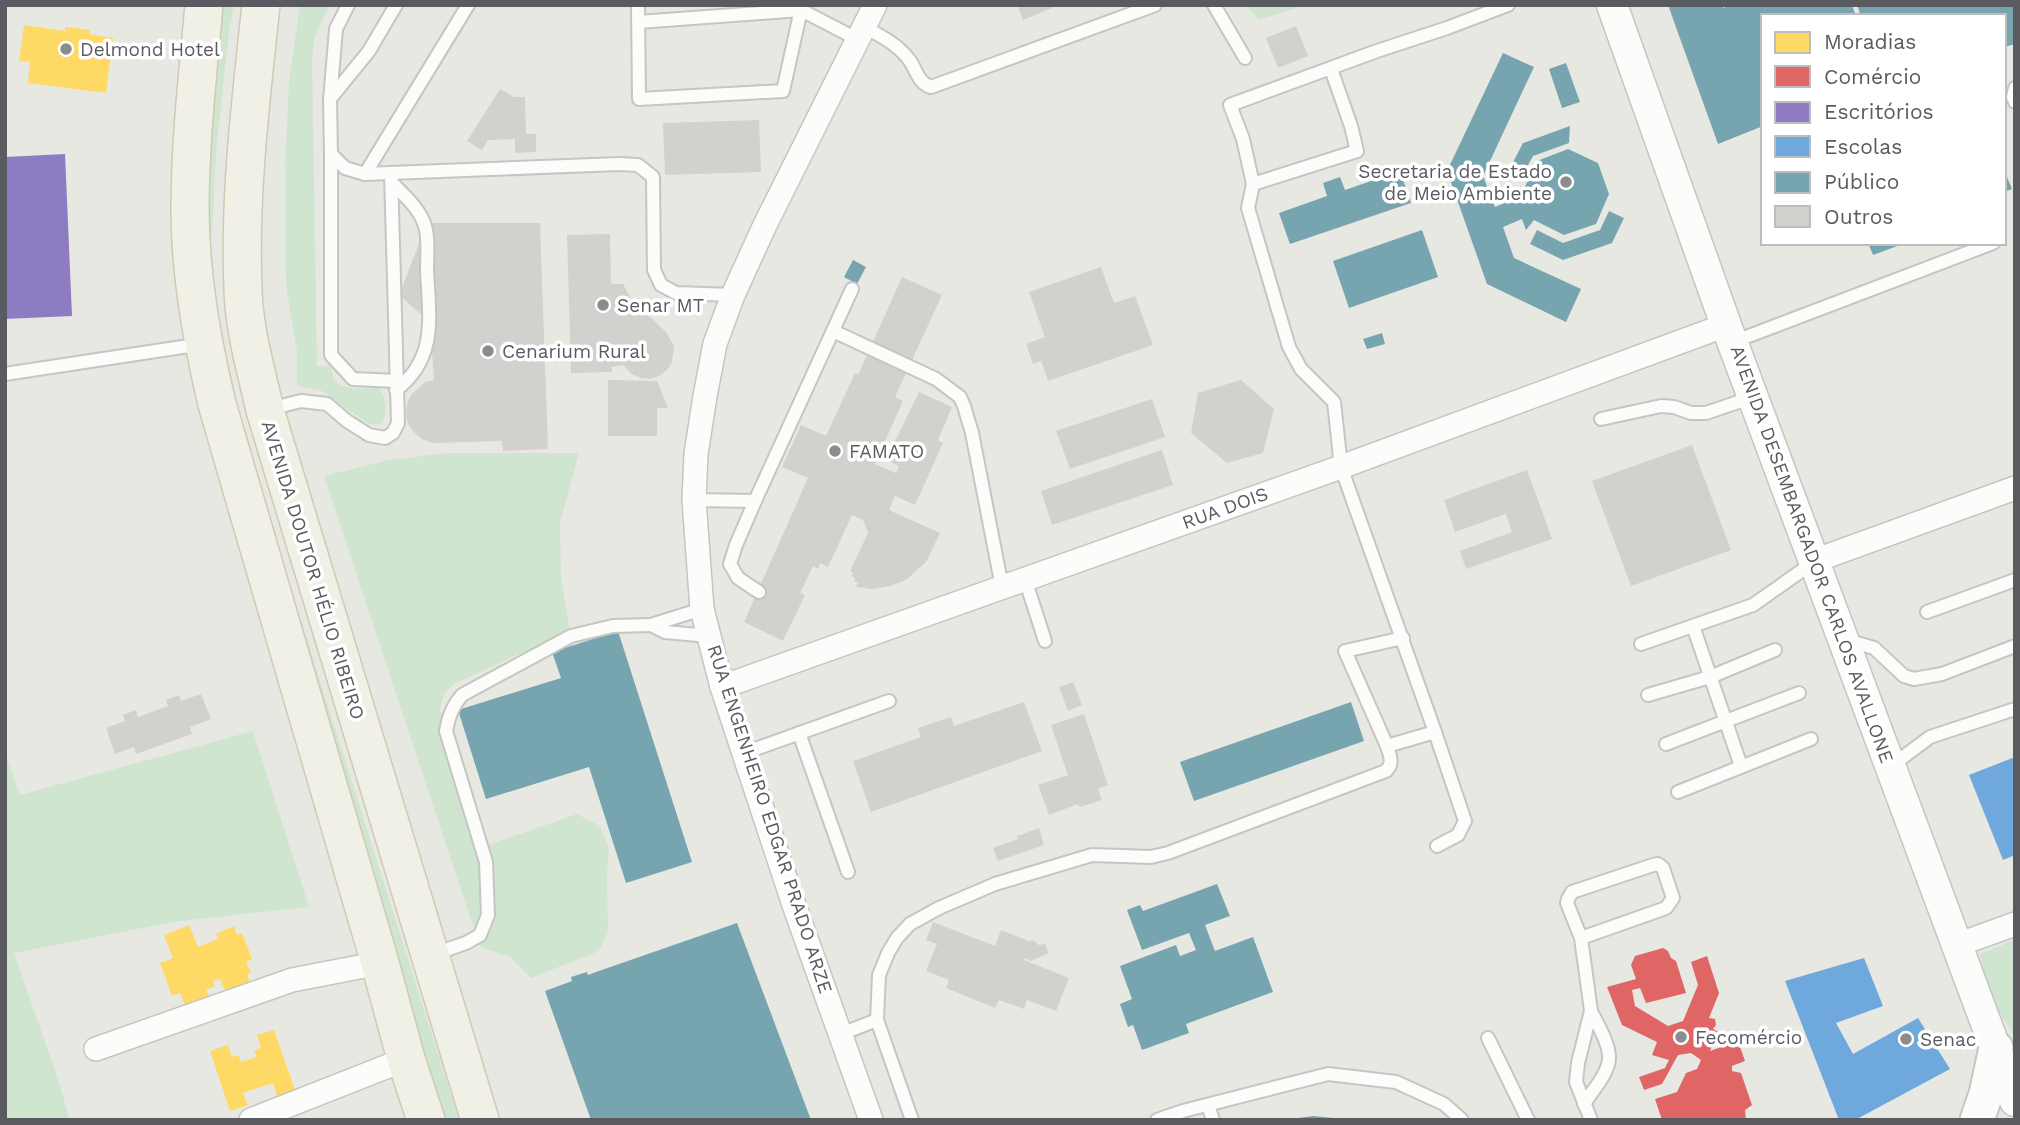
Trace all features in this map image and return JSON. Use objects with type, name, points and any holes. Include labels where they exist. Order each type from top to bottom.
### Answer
[{"type":"main road","points":[[204,5],[194,120],[190,209],[197,306],[203,344],[216,404],[426,1120]]},
{"type":"main road","name":"AVENIDA DOUTOR HÉLIO RIBEIRO","points":[[261,5],[245,157],[243,290],[248,337],[265,410],[480,1120]]},
{"type":"main road","points":[[1977,1120],[1999,1041]]},
{"type":"street","name":"AVENIDA DESEMBARGADOR CARLOS AVALLONE","points":[[1612,5],[1730,334],[1957,945],[1999,1041],[2015,1101]]},
{"type":"street","name":"RUA ENGENHEIRO EDGAR PRADO ARZE","points":[[865,18],[764,227],[733,295],[715,344],[696,454],[694,500],[702,609],[722,687],[794,905],[871,1120]]},
{"type":"street","name":"RUA DOIS","points":[[722,687],[1341,467],[1730,334]]},
{"type":"street","points":[[1814,561],[2015,488]]},
{"type":"street","points":[[1957,945],[2015,924]]},
{"type":"street","points":[[96,1049],[292,980],[380,963]]},
{"type":"street","points":[[251,1120],[406,1059]]},
{"type":"lane","points":[[348,5],[336,29],[330,100],[331,355],[353,379],[396,385],[407,381],[425,355],[430,322],[426,227],[391,178]]},
{"type":"lane","points":[[330,100],[369,51],[396,5]]},
{"type":"lane","points":[[365,174],[468,5]]},
{"type":"lane","points":[[638,5],[639,99],[783,91],[802,8]]},
{"type":"lane","points":[[638,22],[802,8],[865,18],[909,60],[921,82],[931,87],[1155,5]]},
{"type":"lane","points":[[1214,5],[1245,58]]},
{"type":"lane","points":[[1437,846],[1458,835],[1465,821],[1341,467],[1334,402],[1301,369],[1289,347],[1248,208],[1253,184],[1243,139],[1230,104],[1447,29],[1508,5]]},
{"type":"lane","points":[[1253,184],[1357,151],[1331,69]]},
{"type":"lane","points":[[2015,88],[2015,102]]},
{"type":"lane","points":[[331,154],[345,168],[391,178],[638,165],[653,177],[654,270],[661,285],[676,293],[733,295]]},
{"type":"lane","points":[[265,410],[301,401],[327,404],[369,435],[385,438],[393,433],[398,423],[391,178]]},
{"type":"lane","points":[[1730,334],[1987,245]]},
{"type":"lane","points":[[759,592],[738,578],[730,564],[755,500],[852,289]]},
{"type":"lane","points":[[833,331],[936,379],[960,397],[972,433],[1002,587]]},
{"type":"lane","points":[[5,374],[203,344]]},
{"type":"lane","points":[[1601,419],[1661,406],[1674,407],[1691,414],[1706,413],[1754,397]]},
{"type":"lane","points":[[694,500],[755,500]]},
{"type":"lane","points":[[1641,644],[1753,604],[1814,561]]},
{"type":"lane","points":[[1025,579],[1045,641]]},
{"type":"lane","points":[[1927,612],[2015,580]]},
{"type":"lane","points":[[429,956],[466,943],[480,934],[488,915],[486,862],[446,731],[449,713],[454,704],[462,695],[571,636],[613,626],[651,625],[702,609]]},
{"type":"lane","points":[[651,625],[665,632],[709,636]]},
{"type":"lane","points":[[1693,626],[1741,766]]},
{"type":"lane","points":[[912,1120],[877,1020],[879,975],[897,938],[910,925],[939,908],[995,884],[1092,855],[1151,857],[1168,853],[1386,771],[1391,760],[1387,746],[1345,651],[1402,638]]},
{"type":"lane","points":[[1843,639],[1874,648],[1904,676],[1914,679],[1942,674],[2015,646]]},
{"type":"lane","points":[[1648,695],[1710,677],[1775,650]]},
{"type":"lane","points":[[1666,744],[1799,693]]},
{"type":"lane","points":[[744,753],[889,701]]},
{"type":"lane","points":[[1891,766],[1930,737],[2015,709]]},
{"type":"lane","points":[[1387,746],[1435,732]]},
{"type":"lane","points":[[799,733],[848,872]]},
{"type":"lane","points":[[1678,792],[1811,739]]},
{"type":"lane","points":[[1581,938],[1666,908],[1673,898],[1663,868],[1658,864],[1653,865],[1572,892],[1567,899],[1581,938],[1591,1011],[1608,1048],[1609,1059],[1584,1104]]},
{"type":"lane","points":[[1591,1011],[1576,1082],[1591,1120]]},
{"type":"lane","points":[[841,1034],[877,1020]]},
{"type":"lane","points":[[1488,1038],[1528,1120]]},
{"type":"lane","points":[[1157,1120],[1208,1104],[1328,1074],[1396,1082],[1444,1104],[1462,1120]]},
{"type":"lane","points":[[1208,1104],[1213,1120]]},
{"type":"green space","points":[[205,5],[234,5],[217,141],[211,246],[218,331],[239,425],[459,1120],[446,1120],[430,1081],[205,352]]},
{"type":"green space","points":[[300,5],[330,5],[315,36],[312,57],[317,366],[331,366],[333,378],[342,385],[379,388],[385,406],[382,424],[366,422],[322,391],[297,386],[297,351],[286,285],[285,165],[289,82]]},
{"type":"green space","points":[[1245,5],[1306,5],[1259,20]]},
{"type":"green space","points":[[448,453],[579,453],[560,523],[561,577],[570,631],[454,684],[444,694],[440,709],[485,846],[577,814],[600,826],[609,848],[608,932],[599,951],[531,978],[510,957],[480,947],[324,476],[389,460]]},
{"type":"green space","points":[[253,731],[309,907],[173,922],[14,953],[70,1120],[5,1120],[5,752],[20,795]]},
{"type":"green space","points":[[2015,940],[2015,1035],[1994,1006],[1979,954]]},
{"type":"building: Moradias","name":"Delmond Hotel","points":[[24,25],[65,31],[65,27],[90,30],[89,34],[113,38],[106,93],[28,83],[30,62],[19,61]]},
{"type":"building: Moradias","points":[[189,925],[198,947],[218,939],[216,934],[234,926],[237,935],[242,933],[252,959],[246,962],[251,973],[247,974],[252,988],[228,997],[220,979],[213,981],[215,986],[206,990],[212,1003],[188,1012],[180,993],[172,996],[160,963],[173,958],[164,935]]},
{"type":"building: Moradias","points":[[274,1030],[295,1090],[277,1096],[273,1083],[243,1093],[248,1105],[230,1111],[210,1051],[228,1045],[232,1057],[239,1055],[241,1062],[257,1057],[254,1050],[261,1048],[257,1035]]},
{"type":"building: Comércio","name":"Fecomércio","points":[[1663,948],[1676,961],[1686,993],[1646,1003],[1640,988],[1632,990],[1635,1006],[1668,1026],[1683,1021],[1698,985],[1691,962],[1707,956],[1719,993],[1709,1018],[1715,1019],[1716,1025],[1713,1029],[1718,1032],[1710,1051],[1738,1041],[1745,1061],[1732,1066],[1732,1071],[1741,1073],[1752,1105],[1745,1110],[1746,1120],[1662,1120],[1655,1099],[1677,1092],[1686,1073],[1697,1069],[1701,1060],[1691,1053],[1678,1055],[1662,1084],[1644,1090],[1639,1077],[1665,1068],[1669,1060],[1652,1055],[1657,1042],[1622,1025],[1607,987],[1636,979],[1631,965],[1635,956]]},
{"type":"building: Escritórios","points":[[65,154],[72,316],[5,319],[5,157]]},
{"type":"building: Escolas","points":[[2015,757],[2015,855],[2003,860],[1969,775]]},
{"type":"building: Escolas","name":"Senac","points":[[1864,958],[1883,1006],[1836,1023],[1853,1054],[1918,1018],[1950,1069],[1855,1120],[1839,1120],[1785,981]]},
{"type":"building: Público","points":[[1668,5],[1723,5],[1723,8],[1730,5],[1852,5],[1855,14],[1761,14],[1761,127],[1718,144]]},
{"type":"building: Público","points":[[1857,5],[2015,5],[2015,44],[2006,46],[2006,14],[1860,14]]},
{"type":"building: Público","name":"Secretaria de Estado de Meio Ambiente","points":[[1503,53],[1534,67],[1483,176],[1495,207],[1514,199],[1510,189],[1523,191],[1537,161],[1568,149],[1598,163],[1609,194],[1596,224],[1564,235],[1534,220],[1526,230],[1522,219],[1503,227],[1514,258],[1581,289],[1566,322],[1487,284],[1447,171]]},
{"type":"building: Público","points":[[1566,63],[1580,102],[1562,108],[1549,69]]},
{"type":"building: Público","points":[[1570,126],[1569,143],[1533,156],[1523,174],[1510,168],[1523,143]]},
{"type":"building: Público","points":[[1400,171],[1411,203],[1290,244],[1279,213],[1327,196],[1323,183],[1340,177],[1345,190]]},
{"type":"building: Público","points":[[2006,175],[2012,189],[2006,191]]},
{"type":"building: Público","points":[[1609,211],[1624,218],[1612,243],[1563,260],[1530,244],[1537,230],[1563,243],[1600,230]]},
{"type":"building: Público","points":[[1422,230],[1438,277],[1349,308],[1333,261]]},
{"type":"building: Público","points":[[1869,245],[1900,245],[1873,255]]},
{"type":"building: Público","points":[[853,260],[866,267],[857,284],[844,277]]},
{"type":"building: Público","points":[[1382,333],[1385,344],[1367,349],[1363,339]]},
{"type":"building: Público","points":[[618,631],[692,862],[626,883],[589,767],[486,799],[458,710],[561,678],[552,652]]},
{"type":"building: Público","points":[[1351,702],[1364,741],[1194,801],[1180,762]]},
{"type":"building: Público","points":[[1217,884],[1230,916],[1205,925],[1215,951],[1253,937],[1273,992],[1186,1024],[1189,1033],[1142,1050],[1133,1025],[1128,1027],[1120,1004],[1132,999],[1120,966],[1176,945],[1180,956],[1196,950],[1189,933],[1142,950],[1127,910],[1140,905],[1143,911]]},
{"type":"building: Público","points":[[737,923],[811,1120],[591,1120],[545,991],[572,981],[571,977],[587,972],[588,975]]},
{"type":"building: Público","points":[[1298,1118],[1333,1118],[1333,1120]]},
{"type":"building: Outros","points":[[1017,5],[1059,5],[1023,20]]},
{"type":"building: Outros","points":[[1296,26],[1308,56],[1278,68],[1266,38]]},
{"type":"building: Outros","points":[[500,89],[514,97],[525,97],[526,134],[536,134],[536,152],[515,153],[515,139],[488,140],[482,150],[467,141]]},
{"type":"building: Outros","points":[[759,120],[761,172],[665,175],[663,123]]},
{"type":"building: Outros","name":"Cenarium Rural","points":[[427,223],[540,223],[548,449],[503,451],[502,441],[432,443],[422,439],[408,424],[406,413],[411,395],[425,382],[434,380],[430,322],[399,295]]},
{"type":"building: Outros","name":"Senar MT","points":[[610,234],[611,284],[623,284],[631,299],[666,332],[674,346],[672,362],[667,370],[650,379],[632,374],[623,365],[612,367],[612,372],[571,373],[567,235]]},
{"type":"building: Outros","points":[[1101,267],[1114,303],[1135,296],[1153,345],[1048,381],[1041,361],[1033,364],[1026,344],[1045,337],[1029,292]]},
{"type":"building: Outros","name":"FAMATO","points":[[902,277],[942,295],[895,397],[903,401],[875,464],[896,473],[899,466],[886,460],[919,392],[952,407],[938,440],[943,443],[915,505],[895,496],[889,510],[940,533],[926,562],[906,580],[872,589],[856,587],[858,583],[854,581],[850,571],[868,533],[863,520],[852,515],[828,567],[820,563],[818,569],[813,566],[800,593],[805,595],[783,641],[744,622],[808,478],[782,467],[801,425],[826,436],[855,373],[858,375]]},
{"type":"building: Outros","points":[[608,380],[657,381],[668,408],[657,408],[657,436],[608,436]]},
{"type":"building: Outros","points":[[1241,380],[1274,409],[1263,453],[1227,463],[1191,433],[1198,393]]},
{"type":"building: Outros","points":[[1152,399],[1165,437],[1070,469],[1056,431]]},
{"type":"building: Outros","points":[[1692,445],[1731,550],[1631,586],[1592,481]]},
{"type":"building: Outros","points":[[1162,450],[1173,485],[1052,525],[1041,491]]},
{"type":"building: Outros","points":[[1527,470],[1552,539],[1466,569],[1460,551],[1512,532],[1506,514],[1455,532],[1444,500]]},
{"type":"building: Outros","points":[[1073,682],[1082,705],[1068,711],[1059,687]]},
{"type":"building: Outros","points":[[201,694],[211,719],[190,727],[192,734],[136,754],[134,747],[115,754],[106,728],[125,721],[123,715],[136,710],[138,717],[168,706],[166,700],[179,695],[181,701]]},
{"type":"building: Outros","points":[[1024,702],[1042,751],[871,812],[853,761],[921,737],[918,728],[951,717],[954,726]]},
{"type":"building: Outros","points":[[1084,714],[1108,785],[1098,789],[1102,800],[1080,807],[1078,804],[1049,815],[1038,785],[1068,775],[1051,725]]},
{"type":"building: Outros","points":[[1039,828],[1044,845],[998,861],[993,848]]},
{"type":"building: Outros","points":[[933,922],[995,946],[1001,930],[1038,945],[1045,944],[1049,953],[1031,961],[1025,958],[1024,960],[1069,978],[1056,1011],[1027,1000],[1024,1009],[999,1000],[995,1008],[946,988],[949,980],[926,971],[937,944],[926,940]]},
{"type":"place","name":"Delmond Hotel","points":[[66,49]]},
{"type":"place","name":"Secretaria de Estado de Meio Ambiente","points":[[1566,182]]},
{"type":"place","name":"Senar MT","points":[[603,305]]},
{"type":"place","name":"Cenarium Rural","points":[[488,351]]},
{"type":"place","name":"FAMATO","points":[[835,451]]},
{"type":"place","name":"Fecomércio","points":[[1681,1037]]},
{"type":"place","name":"Senac","points":[[1906,1039]]}]
